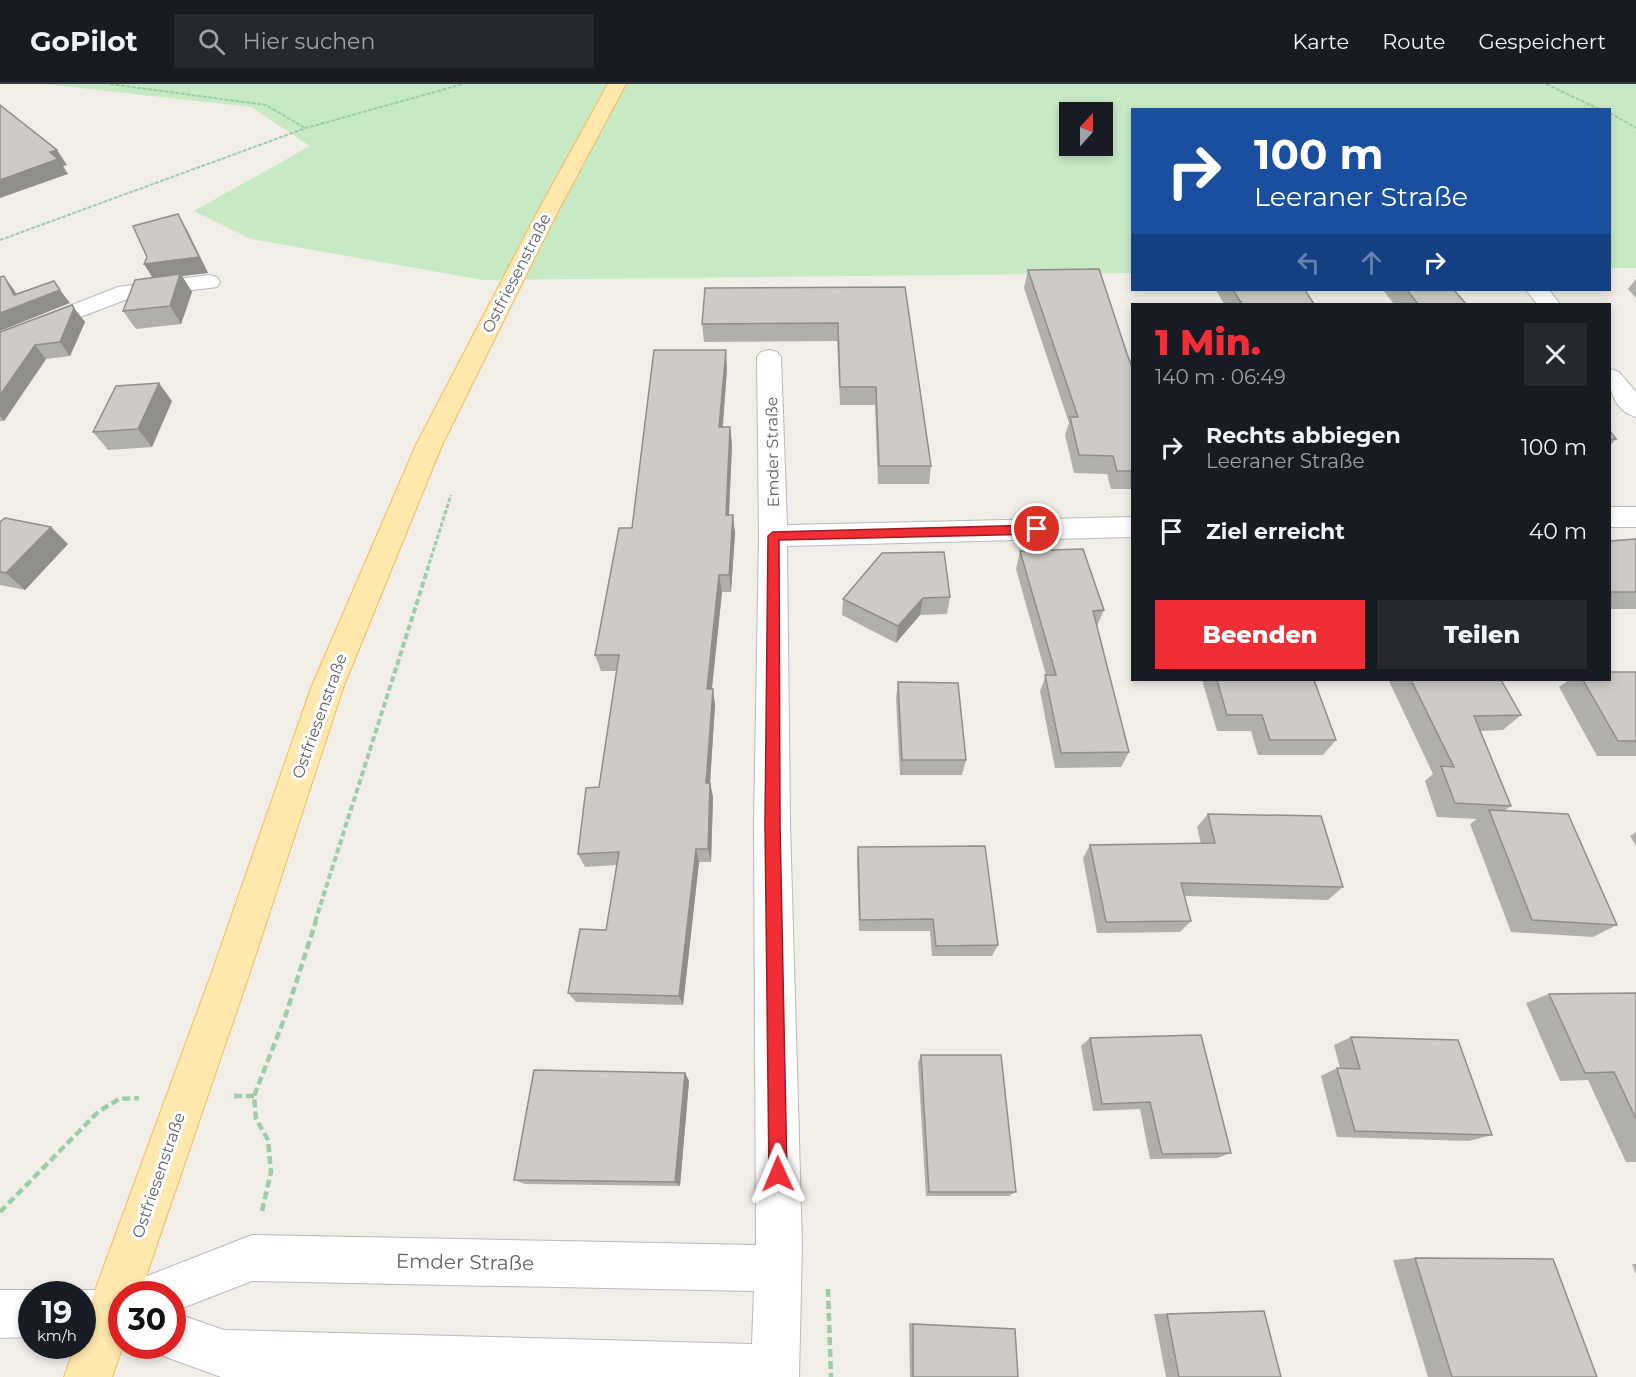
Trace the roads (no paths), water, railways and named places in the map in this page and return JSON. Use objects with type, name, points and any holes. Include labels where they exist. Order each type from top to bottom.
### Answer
[{"type":"main road","name":"Ostfriesenstraße","points":[[120,1281],[327,687],[429,446],[548,211],[617,84]]},
{"type":"main road","name":"Ostfriesenstraße","points":[[88,1377],[108,1316]]},
{"type":"street","points":[[0,341],[126,292],[209,282]]},
{"type":"street","points":[[1538,291],[1548,303]]},
{"type":"street","name":"Emder Straße","points":[[186,1341],[224,1354],[775,1373],[778,1268],[772,823],[773,536],[770,357]]},
{"type":"street","points":[[1611,378],[1636,410]]},
{"type":"street","points":[[1611,517],[1636,517]]},
{"type":"street","points":[[773,536],[1131,527]]},
{"type":"street","name":"Emder Straße","points":[[186,1283],[252,1258],[778,1268]]},
{"type":"street","points":[[0,1314],[18,1313]]}]
